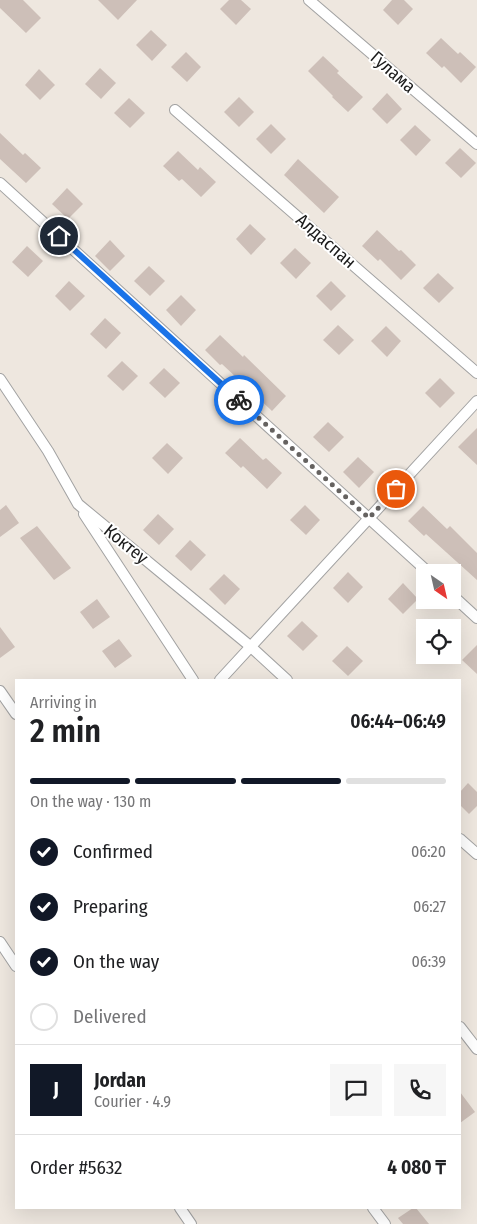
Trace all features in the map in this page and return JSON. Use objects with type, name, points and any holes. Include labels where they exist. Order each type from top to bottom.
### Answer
[{"type":"street","name":"Гулама","points":[[309,0],[477,144]]},
{"type":"street","name":"Алдаспан","points":[[175,110],[477,373]]},
{"type":"street","points":[[0,183],[419,564]]},
{"type":"street","name":"Коктеу","points":[[0,379],[48,451],[78,504],[250,646],[286,679]]},
{"type":"street","points":[[221,679],[477,401]]},
{"type":"street","points":[[78,504],[192,679]]},
{"type":"street","points":[[461,604],[477,618]]},
{"type":"street","points":[[0,691],[15,713]]},
{"type":"street","points":[[461,840],[477,854]]},
{"type":"street","points":[[0,942],[15,964]]},
{"type":"street","points":[[461,1028],[477,1049]]},
{"type":"street","points":[[181,1209],[191,1224]]},
{"type":"street","points":[[374,1209],[385,1224]]},
{"type":"building","points":[[0,0],[23,0],[41,18],[26,33],[0,8]]},
{"type":"building","points":[[98,0],[137,0],[118,20]]},
{"type":"building","points":[[229,0],[241,0],[251,9],[236,25],[220,9]]},
{"type":"building","points":[[392,0],[404,0],[413,9],[398,25],[383,10]]},
{"type":"building","points":[[151,30],[167,45],[152,61],[136,45]]},
{"type":"building","points":[[441,38],[476,67],[461,83],[444,66],[442,68],[426,53]]},
{"type":"building","points":[[186,52],[201,67],[187,82],[171,67]]},
{"type":"building","points":[[323,56],[339,71],[337,73],[363,97],[348,112],[308,71]]},
{"type":"building","points":[[100,68],[116,83],[101,99],[85,84]]},
{"type":"building","points":[[39,69],[55,85],[40,100],[25,85]]},
{"type":"building","points":[[387,93],[402,109],[387,124],[372,109]]},
{"type":"building","points":[[239,97],[254,112],[239,127],[224,112]]},
{"type":"building","points":[[129,98],[145,113],[130,128],[114,113]]},
{"type":"building","points":[[271,124],[286,139],[271,154],[256,139]]},
{"type":"building","points":[[415,125],[431,140],[416,156],[400,140]]},
{"type":"building","points":[[0,133],[23,155],[25,153],[41,168],[26,183],[0,159]]},
{"type":"building","points":[[460,148],[476,163],[461,178],[445,163]]},
{"type":"building","points":[[178,151],[198,170],[200,167],[216,182],[201,197],[182,179],[179,181],[163,166]]},
{"type":"building","points":[[298,159],[339,197],[324,213],[284,175]]},
{"type":"building","points":[[67,188],[83,204],[68,219],[52,204]]},
{"type":"building","points":[[250,224],[266,239],[251,255],[236,239]]},
{"type":"building","points":[[377,230],[416,265],[401,280],[380,259],[378,261],[362,246]]},
{"type":"building","points":[[110,240],[125,256],[110,271],[95,256]]},
{"type":"building","points":[[27,246],[43,261],[28,277],[12,262]]},
{"type":"building","points":[[295,248],[311,263],[296,279],[280,263]]},
{"type":"building","points":[[149,266],[165,281],[150,296],[134,281]]},
{"type":"building","points":[[438,273],[454,288],[439,303],[423,288]]},
{"type":"building","points":[[69,281],[85,296],[70,311],[55,296]]},
{"type":"building","points":[[331,281],[346,296],[331,311],[316,296]]},
{"type":"building","points":[[181,295],[196,310],[181,326],[166,310]]},
{"type":"building","points":[[105,318],[121,333],[106,349],[90,334]]},
{"type":"building","points":[[338,325],[354,340],[339,355],[323,340]]},
{"type":"building","points":[[386,326],[401,341],[387,357],[371,341]]},
{"type":"building","points":[[220,335],[243,357],[244,355],[286,396],[272,411],[205,350]]},
{"type":"building","points":[[122,361],[138,376],[123,391],[107,376]]},
{"type":"building","points":[[164,368],[180,383],[165,398],[149,383]]},
{"type":"building","points":[[440,378],[455,393],[440,408],[425,393]]},
{"type":"building","points":[[328,422],[344,437],[329,452],[313,437]]},
{"type":"building","points":[[477,428],[477,465],[458,447]]},
{"type":"building","points":[[240,438],[263,460],[266,458],[282,473],[267,489],[243,466],[241,468],[225,453]]},
{"type":"building","points":[[167,443],[183,458],[168,474],[152,458]]},
{"type":"building","points":[[358,457],[374,472],[359,488],[343,472]]},
{"type":"building","points":[[6,505],[19,523],[0,537],[0,510]]},
{"type":"building","points":[[305,505],[320,520],[306,535],[290,520]]},
{"type":"building","points":[[423,506],[447,529],[450,526],[477,553],[477,580],[426,534],[424,536],[408,521]]},
{"type":"building","points":[[158,514],[174,529],[159,545],[143,530]]},
{"type":"building","points":[[37,526],[71,568],[54,580],[20,538]]},
{"type":"building","points":[[190,540],[206,555],[191,571],[175,556]]},
{"type":"building","points":[[348,572],[363,587],[348,603],[333,588]]},
{"type":"building","points":[[224,574],[240,589],[225,605],[209,589]]},
{"type":"building","points":[[403,583],[416,597],[416,601],[403,614],[388,599]]},
{"type":"building","points":[[97,599],[110,617],[93,629],[80,612]]},
{"type":"building","points":[[302,621],[318,636],[303,651],[287,636]]},
{"type":"building","points":[[0,627],[15,647],[0,658]]},
{"type":"building","points":[[119,639],[132,656],[115,668],[102,651]]},
{"type":"building","points":[[477,645],[477,674],[462,660]]},
{"type":"building","points":[[347,646],[363,661],[348,676],[332,661]]},
{"type":"building","points":[[468,783],[477,792],[477,806],[469,814],[461,806],[461,791]]},
{"type":"building","points":[[461,1093],[475,1112],[461,1122]]},
{"type":"building","points":[[412,1209],[417,1209],[429,1224],[403,1224],[398,1218]]},
{"type":"way so far","points":[[239,400],[369,518],[396,489]]},
{"type":"route","points":[[59,236],[239,400]]}]
